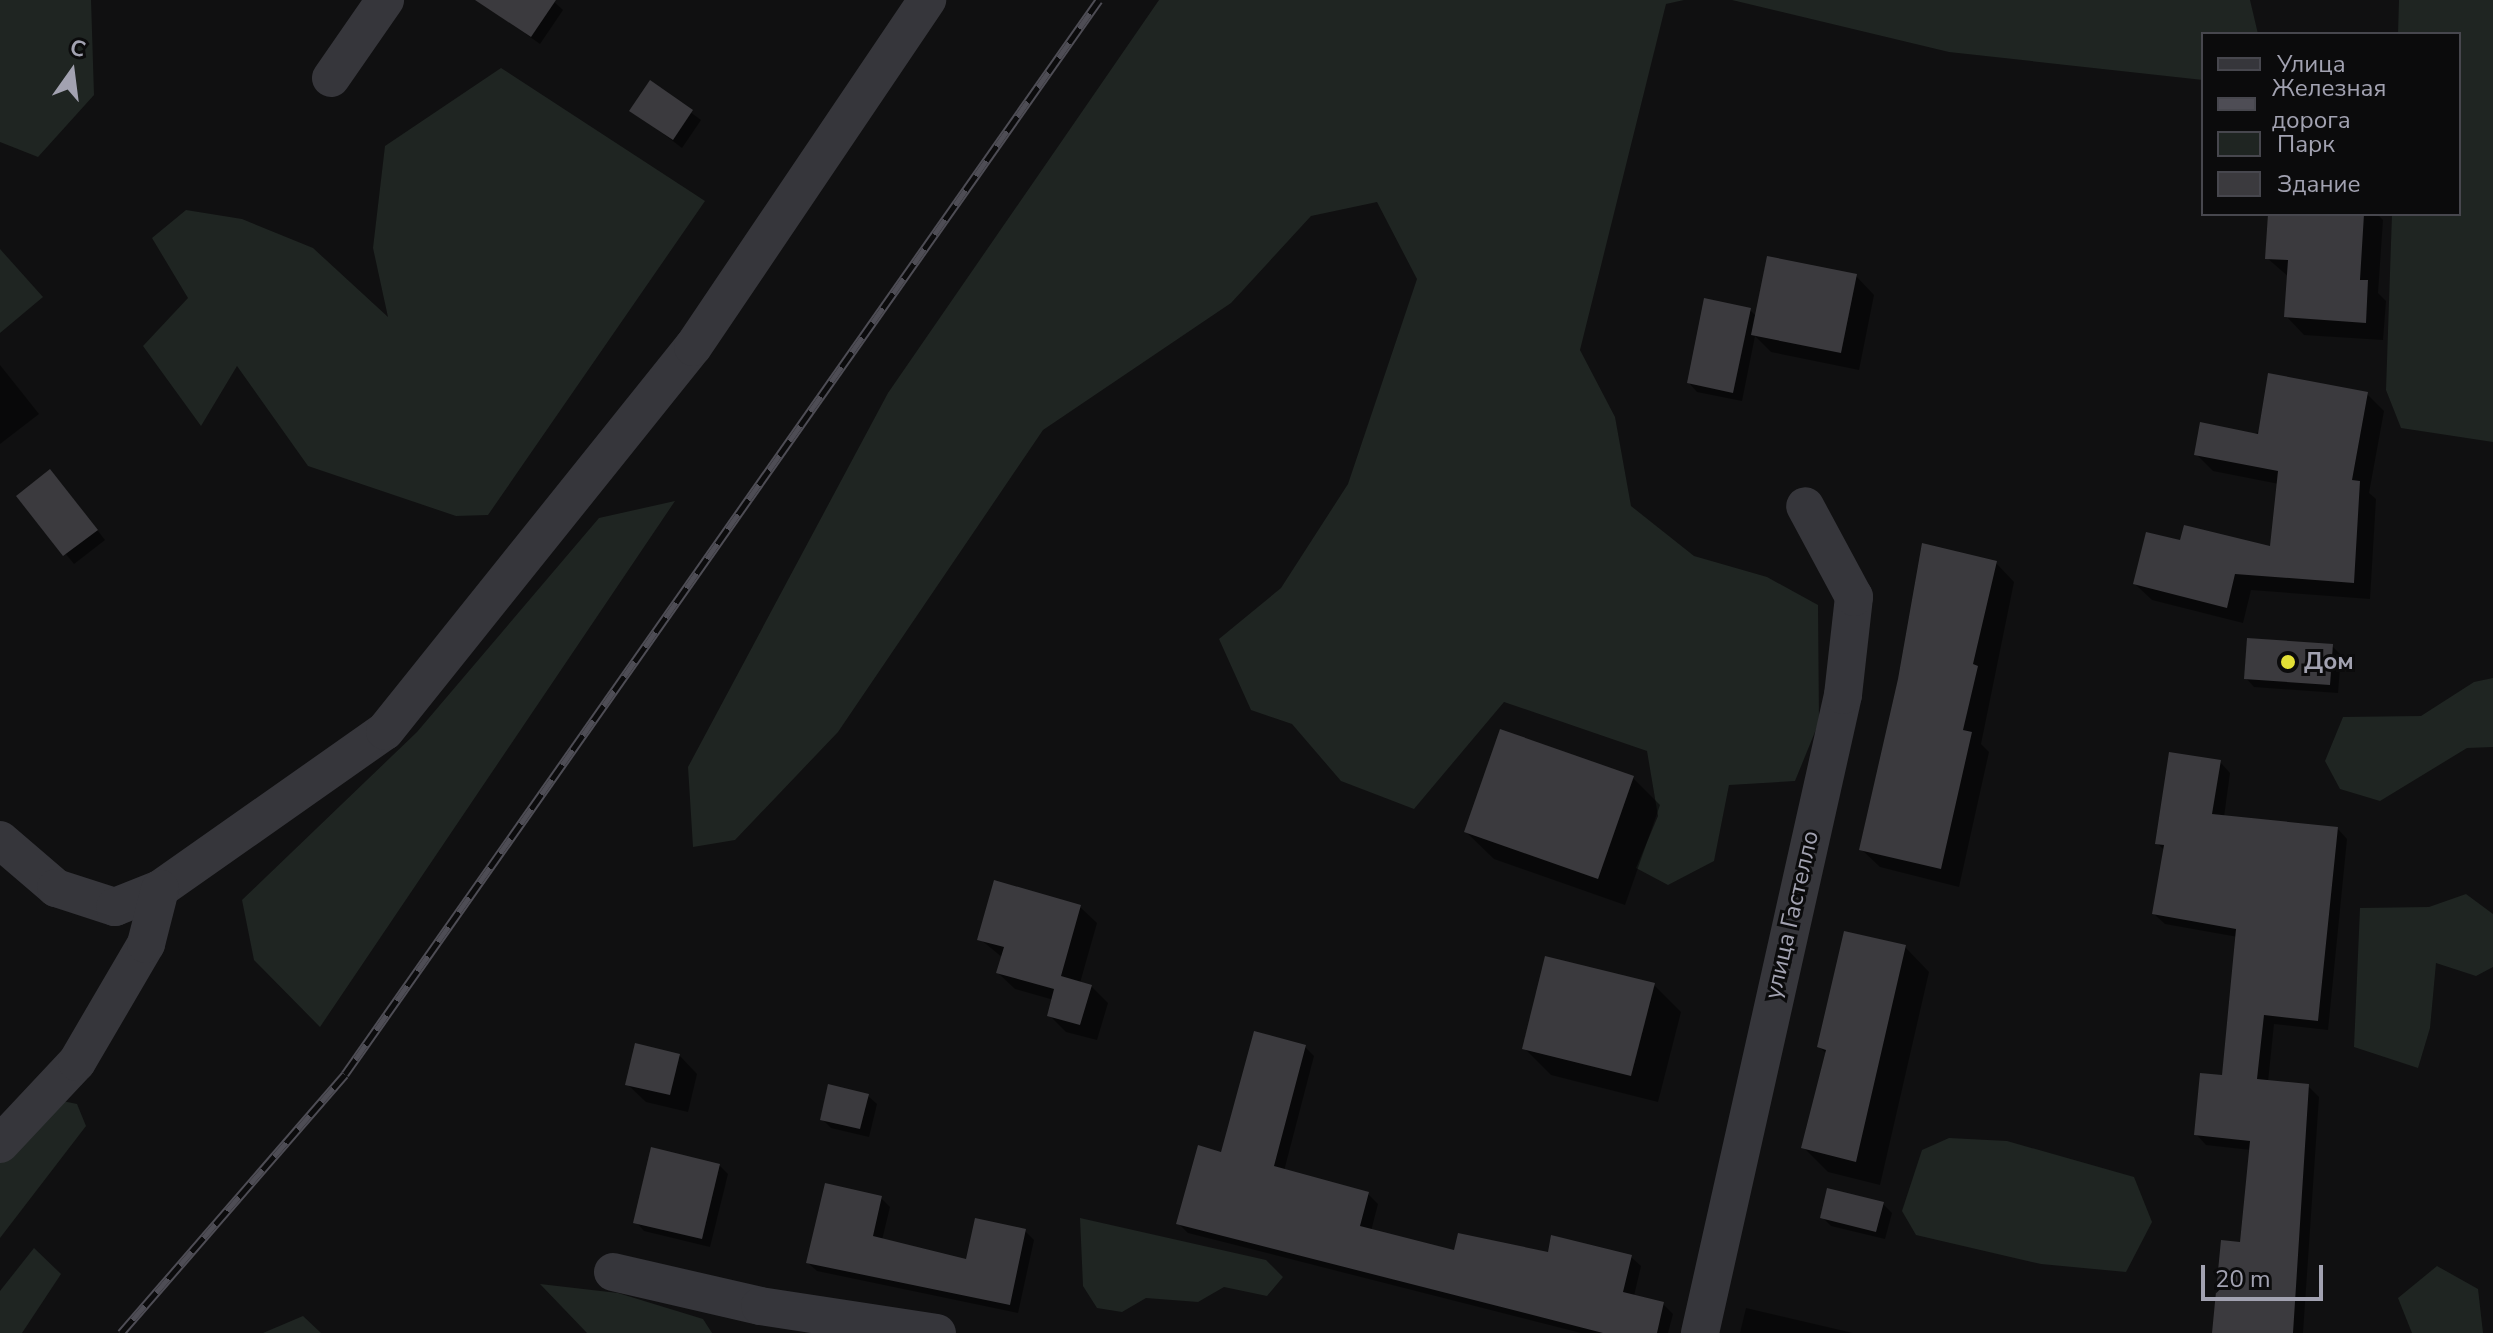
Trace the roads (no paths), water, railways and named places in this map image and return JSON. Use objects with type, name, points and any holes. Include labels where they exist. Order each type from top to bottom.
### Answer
[{"type":"street","points":[[331,78],[385,0]]},
{"type":"street","points":[[0,840],[56,888],[115,907],[160,889],[385,731],[693,347],[927,0]]},
{"type":"street","name":"улица Гастелло","points":[[1700,1333],[1843,695],[1854,597],[1805,506]]},
{"type":"street","points":[[0,1144],[77,1062],[146,944],[160,889]]},
{"type":"street","points":[[613,1272],[759,1319],[937,1333]]},
{"type":"railway","points":[[121,1333],[345,1074],[1099,0]]},
{"type":"place","name":"Дом","points":[[2288,662]]}]
